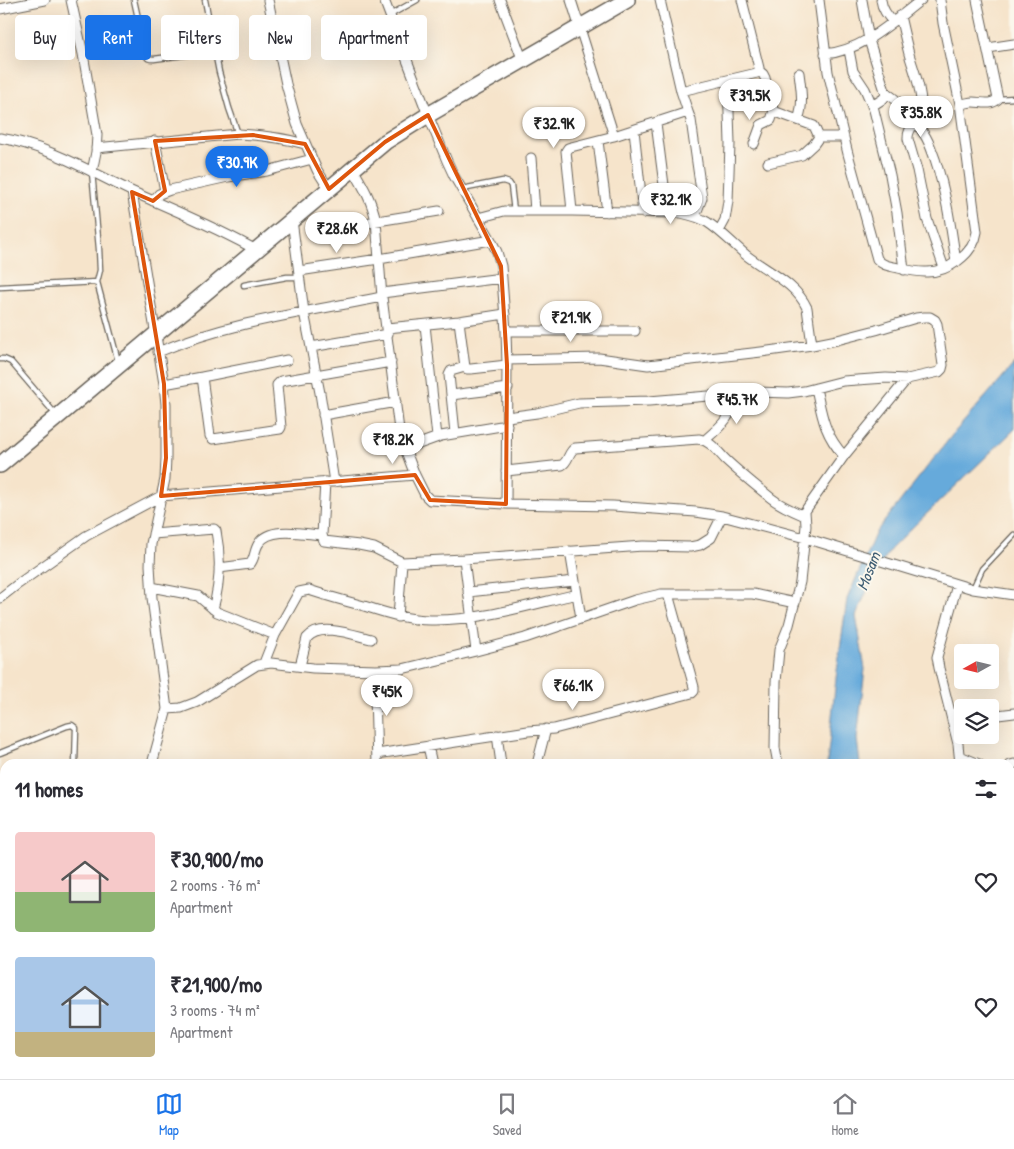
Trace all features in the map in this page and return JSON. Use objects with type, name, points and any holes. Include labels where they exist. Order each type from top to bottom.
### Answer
[{"type":"highway","points":[[0,465],[385,142],[627,0]]},
{"type":"street","points":[[0,9],[45,0]]},
{"type":"street","points":[[71,0],[96,136],[92,172]]},
{"type":"street","points":[[268,0],[286,84],[297,124],[316,170],[329,189]]},
{"type":"street","points":[[384,0],[390,15]]},
{"type":"street","points":[[500,0],[523,61]]},
{"type":"street","points":[[571,0],[614,136]]},
{"type":"street","points":[[660,0],[691,120],[701,190],[700,203],[695,216]]},
{"type":"street","points":[[742,0],[760,68],[759,72]]},
{"type":"street","points":[[819,0],[828,72],[877,259],[883,264],[904,270],[926,272],[944,268],[961,259],[969,252],[976,240],[977,232],[960,104],[940,0]]},
{"type":"street","points":[[862,0],[869,40],[887,94],[896,100],[924,134],[938,167],[956,262]]},
{"type":"street","points":[[881,0],[886,14],[897,19],[921,100],[920,114],[909,130],[908,139],[917,170],[927,219],[944,268]]},
{"type":"street","points":[[825,54],[849,50],[869,40],[921,0]]},
{"type":"street","points":[[960,104],[974,102],[982,104],[991,103],[996,102],[998,99],[977,0]]},
{"type":"street","points":[[988,48],[1014,44]]},
{"type":"street","points":[[849,50],[853,71],[862,83],[872,106],[893,188],[904,270]]},
{"type":"street","points":[[407,60],[447,161],[497,252],[502,278],[506,331],[508,388],[506,504]]},
{"type":"street","points":[[682,91],[759,72]]},
{"type":"street","points":[[759,72],[765,78],[774,110],[814,126],[819,137]]},
{"type":"street","points":[[798,120],[802,96],[799,73]]},
{"type":"street","points":[[719,231],[725,220],[728,201],[730,144],[728,80]]},
{"type":"street","points":[[872,106],[887,94]]},
{"type":"street","points":[[754,144],[761,125],[770,120],[774,110]]},
{"type":"street","points":[[572,211],[566,151],[568,148],[598,141],[688,112]]},
{"type":"street","points":[[656,123],[665,193]]},
{"type":"street","points":[[634,130],[643,213]]},
{"type":"street","points":[[96,148],[238,134],[278,137],[305,144]]},
{"type":"street","points":[[819,137],[844,137]]},
{"type":"street","points":[[768,163],[802,155],[819,137]]},
{"type":"street","points":[[0,138],[50,152],[132,192],[232,236],[256,250]]},
{"type":"street","points":[[155,141],[165,191]]},
{"type":"street","points":[[598,141],[607,212]]},
{"type":"street","points":[[531,158],[535,211]]},
{"type":"street","points":[[153,201],[159,194],[165,191],[228,177],[267,171],[312,159]]},
{"type":"street","points":[[353,169],[371,202],[376,221],[382,295],[399,430],[415,475],[425,495],[430,500],[612,506],[696,512],[722,516],[805,538],[973,589],[1014,595]]},
{"type":"street","points":[[132,192],[166,404],[165,479],[153,534],[150,565],[151,587],[167,709],[153,759]]},
{"type":"street","points":[[316,231],[439,211]]},
{"type":"street","points":[[478,218],[504,211],[681,213],[695,216],[719,231],[756,263],[785,282],[805,303],[812,344]]},
{"type":"street","points":[[292,220],[304,312],[323,415],[329,482],[322,535],[324,542],[374,548],[402,562],[643,546],[690,547],[700,545],[711,538],[722,516]]},
{"type":"street","points":[[299,274],[491,240]]},
{"type":"street","points":[[158,352],[185,340],[256,321],[382,295],[502,278]]},
{"type":"street","points":[[311,347],[425,324],[505,314]]},
{"type":"street","points":[[405,449],[437,437],[455,433],[507,421],[532,414],[558,409],[572,404],[649,401],[767,392],[788,393],[843,381],[906,379],[939,372],[943,366],[937,324],[930,317],[916,318],[837,340],[761,352],[648,365],[599,358],[507,363],[451,371],[449,375],[455,433]]},
{"type":"street","points":[[459,321],[465,368]]},
{"type":"street","points":[[425,324],[437,437]]},
{"type":"street","points":[[506,331],[635,331]]},
{"type":"street","points":[[164,384],[287,360]]},
{"type":"street","points":[[202,377],[210,436],[213,439],[280,429],[278,382],[391,362]]},
{"type":"street","points":[[777,759],[776,692],[779,650],[789,625],[800,582],[805,538],[805,511],[844,456],[906,379]]},
{"type":"street","points":[[451,395],[508,388]]},
{"type":"street","points":[[816,388],[826,430],[844,456]]},
{"type":"street","points":[[705,440],[722,426],[727,418],[734,401],[733,394]]},
{"type":"street","points":[[323,415],[396,402]]},
{"type":"street","points":[[506,471],[562,465],[576,448],[699,439],[705,440],[772,498],[787,508],[805,516]]},
{"type":"street","points":[[0,598],[86,536],[161,496],[415,475]]},
{"type":"street","points":[[153,534],[214,529],[219,568],[213,609]]},
{"type":"street","points":[[219,568],[253,562],[257,545],[268,535],[287,532],[322,535]]},
{"type":"street","points":[[570,551],[581,618]]},
{"type":"street","points":[[464,559],[476,651]]},
{"type":"street","points":[[398,616],[402,562]]},
{"type":"street","points":[[468,592],[575,581]]},
{"type":"street","points":[[957,584],[938,657],[960,759]]},
{"type":"street","points":[[151,587],[198,596],[213,609],[226,616],[275,635]]},
{"type":"street","points":[[264,663],[275,635],[299,592],[304,590],[384,613],[430,620],[471,617],[505,611],[577,594]]},
{"type":"street","points":[[167,709],[180,708],[197,702],[251,667],[264,663],[376,670],[402,669],[524,638],[647,597],[668,594],[753,594],[795,603]]},
{"type":"street","points":[[377,754],[536,729],[554,729],[570,726],[578,722],[692,693],[694,691],[668,594]]},
{"type":"street","points":[[300,666],[307,638],[314,632],[320,630],[336,631],[371,639]]},
{"type":"street","points":[[376,670],[374,693],[378,759]]},
{"type":"street","points":[[999,715],[1014,713]]},
{"type":"street","points":[[538,759],[546,729]]},
{"type":"street","points":[[496,735],[500,759]]},
{"type":"street","points":[[428,746],[431,759]]},
{"type":"lane","points":[[134,0],[147,57],[149,59],[161,58]]},
{"type":"lane","points":[[205,0],[208,15]]},
{"type":"lane","points":[[390,15],[416,0]]},
{"type":"lane","points":[[217,60],[224,91],[238,134]]},
{"type":"lane","points":[[998,99],[1014,98]]},
{"type":"lane","points":[[92,172],[100,270],[97,282],[119,365]]},
{"type":"lane","points":[[462,189],[504,181],[509,183],[514,211]]},
{"type":"lane","points":[[244,285],[299,274]]},
{"type":"lane","points":[[0,287],[97,282]]},
{"type":"lane","points":[[0,359],[11,362],[58,417]]},
{"type":"lane","points":[[973,589],[982,568],[1014,535]]},
{"type":"lane","points":[[0,752],[72,725],[76,728],[76,759]]},
{"type":"highlighted area","points":[[428,115],[501,266],[507,365],[506,504],[430,500],[415,475],[161,496],[166,458],[164,384],[132,192],[153,201],[165,191],[155,141],[253,135],[305,144],[329,189],[385,142]]},
{"type":"water","name":"Mosam","points":[[1014,364],[1014,430],[890,550],[873,577],[856,616],[865,669],[857,739],[859,759],[828,759],[847,599],[876,532],[953,434]]}]
